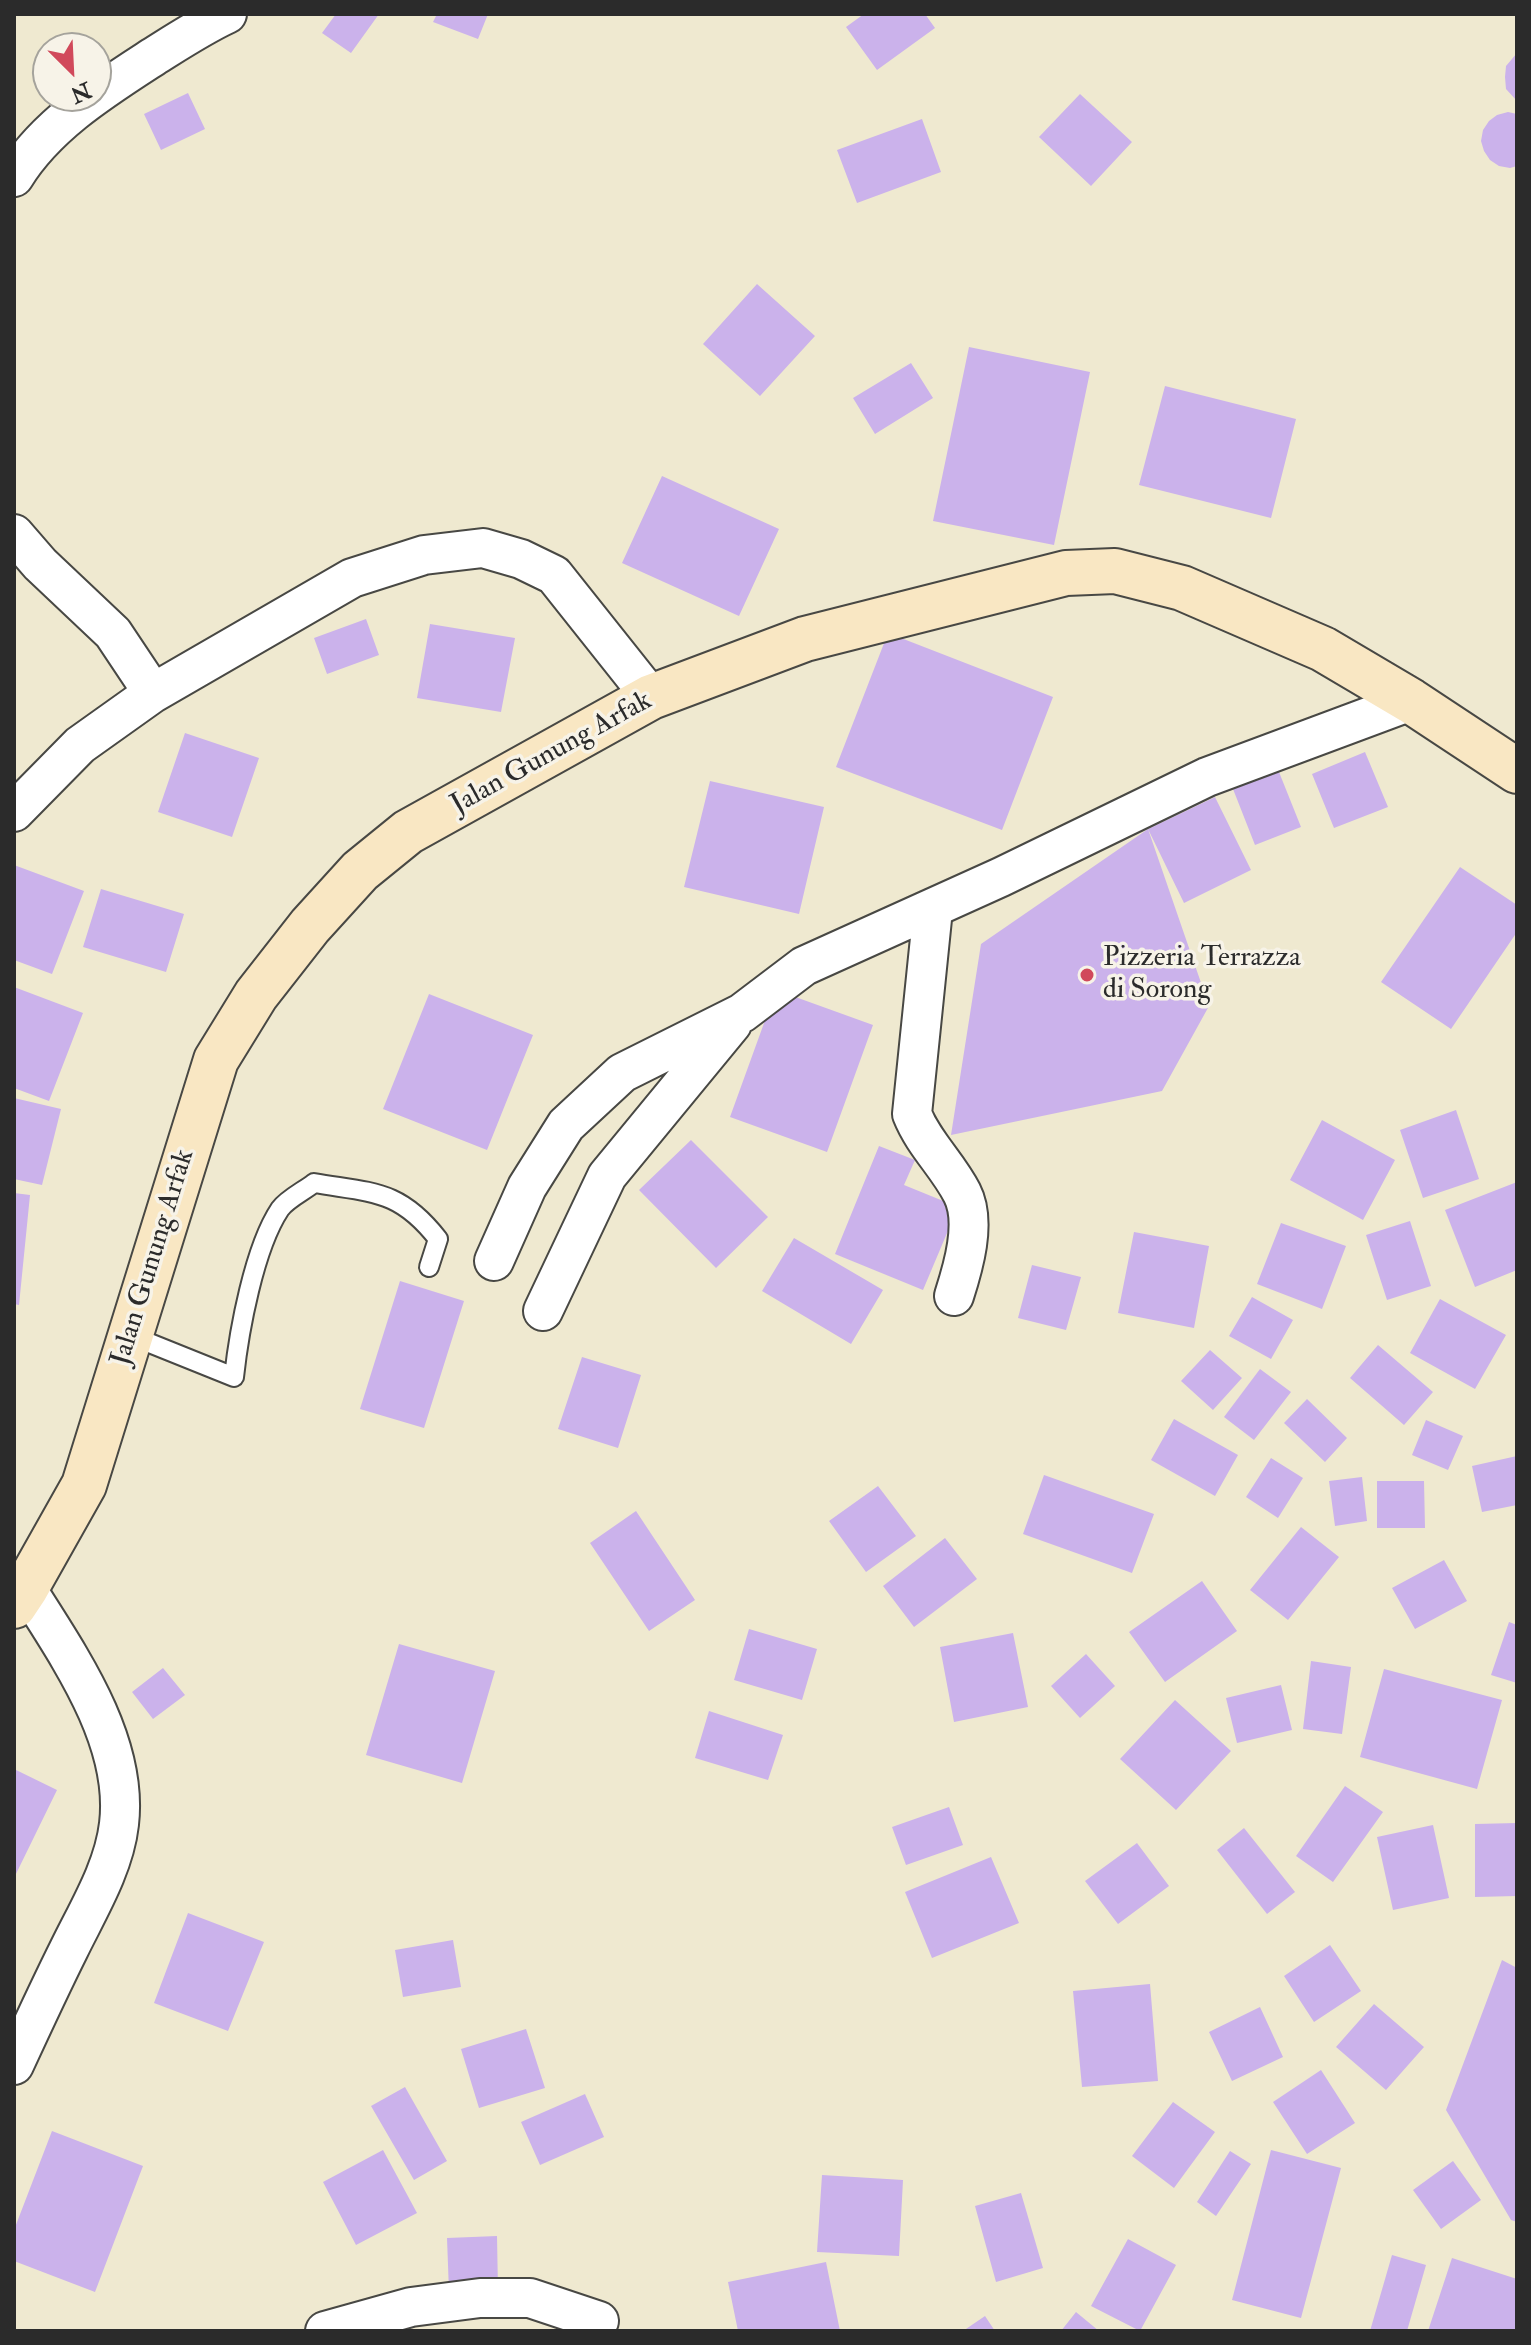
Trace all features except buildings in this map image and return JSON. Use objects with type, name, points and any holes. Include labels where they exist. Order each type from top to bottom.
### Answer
[{"type":"street","points":[[14,177],[58,125],[121,78],[227,14]]},
{"type":"street","points":[[14,534],[40,564],[113,633],[153,693]]},
{"type":"street","points":[[14,812],[80,745],[153,693],[352,578],[424,555],[483,548],[521,559],[554,575],[651,697]]},
{"type":"street","name":"Jalan Gunung Arfak","points":[[20,1597],[84,1485],[216,1060],[256,995],[310,926],[360,871],[408,832],[651,697],[805,639],[1066,573],[1115,571],[1182,588],[1323,649],[1515,766]]},
{"type":"street","points":[[494,1261],[527,1187],[566,1125],[622,1073],[742,1013],[804,966],[933,909],[1207,777],[1411,701]]},
{"type":"street","points":[[933,909],[912,1114],[920,1135],[963,1195],[967,1246],[954,1296]]},
{"type":"street","points":[[543,1311],[607,1176],[742,1013]]},
{"type":"street","points":[[14,2065],[103,1880],[119,1824],[117,1777],[102,1723],[76,1668],[20,1597]]},
{"type":"street","points":[[325,2331],[411,2307],[480,2298],[530,2298],[599,2321]]},
{"type":"lane","points":[[132,1336],[234,1377],[239,1329],[266,1238],[281,1207],[314,1183],[391,1197],[420,1216],[438,1239],[429,1267]]},
{"type":"place","name":"Pizzeria Terrazza di Sorong","points":[[1087,975]]}]
